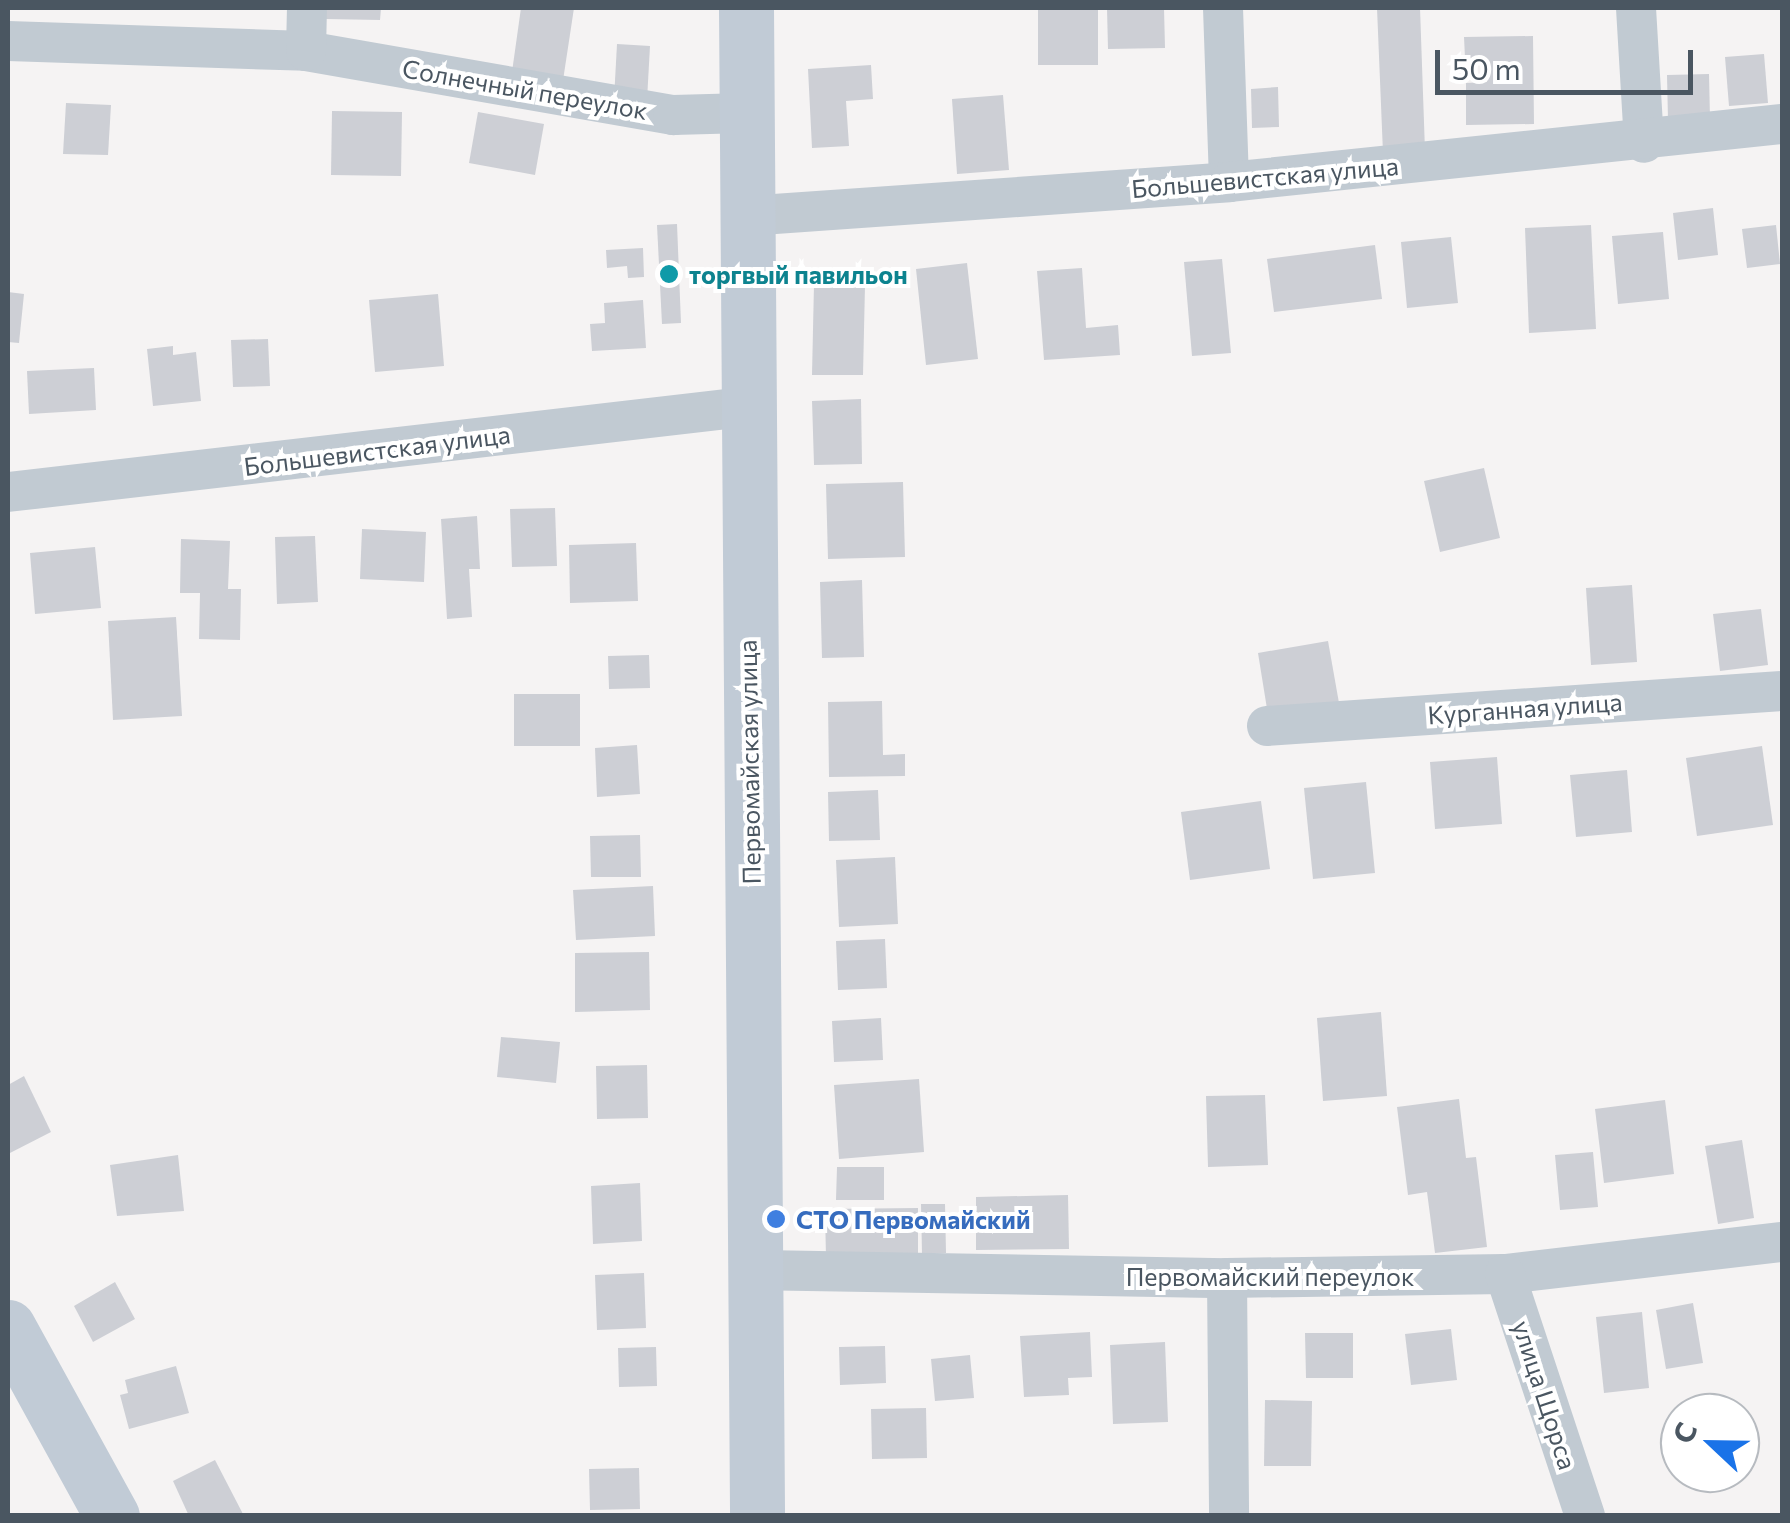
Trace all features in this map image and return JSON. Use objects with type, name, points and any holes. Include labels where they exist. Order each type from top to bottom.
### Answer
[{"type":"main road","name":"Первомайская улица","points":[[746,8],[756,1516]]},
{"type":"main road","points":[[8,1327],[112,1516]]},
{"type":"street","points":[[306,51],[307,8]]},
{"type":"street","points":[[1224,8],[1229,182]]},
{"type":"street","points":[[1636,8],[1644,143]]},
{"type":"street","name":"Солнечный переулок","points":[[8,41],[306,51],[672,115],[746,113]]},
{"type":"street","name":"Большевистская улица","points":[[746,216],[1229,182],[1644,143],[1782,124]]},
{"type":"street","name":"Большевистская улица","points":[[8,492],[746,406]]},
{"type":"street","name":"Курганная улица","points":[[1268,726],[1782,691]]},
{"type":"street","name":"Первомайский переулок","points":[[755,1270],[1226,1278],[1505,1274],[1782,1242]]},
{"type":"street","name":"улица Щорса","points":[[1505,1274],[1585,1516]]},
{"type":"street","points":[[1226,1278],[1229,1516]]},
{"type":"building","points":[[326,8],[381,8],[380,20],[326,19]]},
{"type":"building","points":[[521,8],[574,8],[562,87],[511,79]]},
{"type":"building","points":[[1038,8],[1098,8],[1098,65],[1038,65]]},
{"type":"building","points":[[1107,8],[1164,8],[1165,48],[1108,49]]},
{"type":"building","points":[[1377,8],[1420,8],[1425,151],[1383,153]]},
{"type":"building","points":[[1533,36],[1534,124],[1466,125],[1466,83],[1487,82],[1487,58],[1465,58],[1464,37]]},
{"type":"building","points":[[617,44],[650,46],[647,100],[614,99]]},
{"type":"building","points":[[1764,54],[1768,103],[1729,106],[1725,57]]},
{"type":"building","points":[[871,65],[873,99],[846,101],[849,146],[812,148],[808,69]]},
{"type":"building","points":[[1709,74],[1710,119],[1668,120],[1667,75]]},
{"type":"building","points":[[1278,87],[1279,127],[1252,128],[1251,89]]},
{"type":"building","points":[[1003,95],[1009,170],[957,174],[952,99]]},
{"type":"building","points":[[66,103],[111,105],[108,155],[63,154]]},
{"type":"building","points":[[332,111],[402,112],[401,176],[331,175]]},
{"type":"building","points":[[478,112],[544,124],[535,175],[469,163]]},
{"type":"building","points":[[1713,208],[1718,255],[1678,260],[1673,213]]},
{"type":"building","name":"торгвый павильон","points":[[677,224],[681,323],[662,324],[657,225]]},
{"type":"building","points":[[1591,225],[1596,329],[1529,333],[1525,228]]},
{"type":"building","points":[[1776,225],[1780,264],[1747,268],[1742,229]]},
{"type":"building","points":[[1663,232],[1669,299],[1618,304],[1612,236]]},
{"type":"building","points":[[1451,237],[1458,303],[1407,308],[1401,242]]},
{"type":"building","points":[[1375,245],[1382,299],[1274,312],[1267,259]]},
{"type":"building","points":[[643,248],[644,277],[628,278],[627,266],[607,268],[606,250]]},
{"type":"building","points":[[1222,259],[1231,353],[1192,356],[1184,262]]},
{"type":"building","points":[[967,263],[978,359],[926,365],[916,269]]},
{"type":"building","points":[[1082,268],[1086,328],[1118,325],[1120,355],[1044,360],[1037,271]]},
{"type":"building","points":[[814,284],[865,285],[863,375],[812,375]]},
{"type":"building","points":[[8,292],[24,294],[19,343],[8,342]]},
{"type":"building","points":[[438,294],[444,366],[375,372],[369,300]]},
{"type":"building","points":[[643,300],[646,348],[592,351],[590,324],[605,323],[604,303]]},
{"type":"building","points":[[268,339],[270,386],[233,387],[231,340]]},
{"type":"building","points":[[173,346],[173,355],[196,352],[201,401],[153,406],[147,349]]},
{"type":"building","points":[[94,368],[96,410],[29,414],[27,371]]},
{"type":"building","points":[[861,399],[862,464],[814,465],[812,401]]},
{"type":"building","points":[[1484,468],[1500,538],[1440,552],[1424,481]]},
{"type":"building","points":[[903,482],[905,557],[828,559],[826,484]]},
{"type":"building","points":[[555,508],[557,566],[512,567],[510,509]]},
{"type":"building","points":[[477,516],[480,569],[469,569],[472,617],[447,619],[441,519]]},
{"type":"building","points":[[362,529],[426,532],[424,582],[360,579]]},
{"type":"building","points":[[315,536],[318,602],[277,604],[275,537]]},
{"type":"building","points":[[181,539],[230,541],[228,589],[241,589],[240,640],[199,639],[200,593],[180,593]]},
{"type":"building","points":[[636,543],[638,601],[570,603],[569,545]]},
{"type":"building","points":[[95,547],[101,608],[35,614],[30,553]]},
{"type":"building","points":[[862,580],[864,657],[822,658],[820,582]]},
{"type":"building","points":[[1632,585],[1637,662],[1591,665],[1586,588]]},
{"type":"building","points":[[1761,609],[1768,665],[1720,671],[1713,614]]},
{"type":"building","points":[[176,617],[182,716],[113,720],[108,621]]},
{"type":"building","points":[[1328,641],[1339,703],[1268,715],[1258,653]]},
{"type":"building","points":[[649,655],[650,688],[609,689],[608,656]]},
{"type":"building","points":[[514,694],[580,694],[580,746],[514,746]]},
{"type":"building","points":[[882,701],[883,755],[905,754],[905,776],[829,777],[828,702]]},
{"type":"building","points":[[637,745],[640,794],[597,797],[595,748]]},
{"type":"building","points":[[1762,746],[1773,825],[1697,836],[1686,758]]},
{"type":"building","points":[[1497,757],[1502,824],[1435,829],[1430,762]]},
{"type":"building","points":[[1627,770],[1632,832],[1576,837],[1570,775]]},
{"type":"building","points":[[1366,782],[1375,873],[1313,879],[1304,788]]},
{"type":"building","points":[[878,790],[880,840],[829,841],[828,792]]},
{"type":"building","points":[[1261,801],[1270,869],[1190,880],[1181,812]]},
{"type":"building","points":[[640,835],[641,877],[591,877],[590,836]]},
{"type":"building","points":[[895,857],[898,924],[839,927],[836,860]]},
{"type":"building","points":[[653,886],[655,936],[576,940],[573,890]]},
{"type":"building","points":[[885,939],[887,988],[838,990],[836,941]]},
{"type":"building","points":[[649,952],[650,1010],[575,1012],[575,953]]},
{"type":"building","points":[[1381,1012],[1387,1096],[1323,1101],[1317,1018]]},
{"type":"building","points":[[881,1018],[883,1060],[834,1062],[832,1021]]},
{"type":"building","points":[[501,1037],[560,1042],[556,1083],[497,1077]]},
{"type":"building","points":[[647,1065],[648,1118],[597,1119],[596,1066]]},
{"type":"building","points":[[24,1076],[51,1132],[8,1154],[8,1085]]},
{"type":"building","points":[[919,1079],[924,1152],[839,1159],[834,1085]]},
{"type":"building","points":[[1265,1095],[1268,1165],[1208,1167],[1206,1096]]},
{"type":"building","points":[[1459,1099],[1466,1158],[1476,1157],[1487,1247],[1435,1253],[1427,1192],[1408,1195],[1397,1107]]},
{"type":"building","points":[[1665,1100],[1674,1174],[1604,1183],[1595,1109]]},
{"type":"building","points":[[1742,1140],[1754,1218],[1718,1224],[1705,1146]]},
{"type":"building","points":[[1593,1152],[1598,1207],[1560,1210],[1555,1155]]},
{"type":"building","points":[[178,1155],[184,1211],[117,1216],[110,1165]]},
{"type":"building","points":[[837,1167],[884,1167],[884,1200],[836,1200]]},
{"type":"building","points":[[640,1183],[642,1241],[593,1244],[591,1186]]},
{"type":"building","points":[[1068,1195],[1069,1249],[976,1250],[976,1197]]},
{"type":"building","points":[[921,1204],[945,1204],[946,1253],[922,1254]]},
{"type":"building","points":[[918,1208],[918,1257],[826,1258],[825,1209]]},
{"type":"building","points":[[644,1273],[646,1328],[597,1330],[595,1275]]},
{"type":"building","points":[[115,1282],[135,1319],[93,1342],[74,1306]]},
{"type":"building","points":[[1693,1303],[1703,1363],[1666,1369],[1656,1310]]},
{"type":"building","points":[[1642,1312],[1649,1388],[1604,1393],[1596,1317]]},
{"type":"building","points":[[1451,1329],[1457,1380],[1411,1385],[1405,1334]]},
{"type":"building","points":[[1090,1332],[1092,1377],[1068,1378],[1069,1395],[1024,1397],[1020,1336]]},
{"type":"building","points":[[1305,1333],[1353,1333],[1353,1378],[1306,1378]]},
{"type":"building","points":[[1165,1342],[1168,1422],[1113,1424],[1110,1345]]},
{"type":"building","points":[[885,1346],[886,1383],[840,1385],[839,1347]]},
{"type":"building","points":[[656,1347],[657,1386],[619,1387],[618,1348]]},
{"type":"building","points":[[970,1355],[974,1398],[935,1401],[931,1359]]},
{"type":"building","points":[[176,1366],[189,1413],[129,1429],[120,1395],[128,1393],[125,1380]]},
{"type":"building","points":[[1265,1400],[1312,1401],[1311,1466],[1264,1466]]},
{"type":"building","points":[[926,1408],[927,1458],[872,1459],[871,1409]]},
{"type":"building","points":[[215,1460],[244,1516],[189,1516],[173,1481]]},
{"type":"building","points":[[639,1468],[640,1509],[590,1510],[589,1469]]},
{"type":"place","name":"торгвый павильон","points":[[669,274]]},
{"type":"place","name":"СТО Первомайский","points":[[776,1219]]}]
